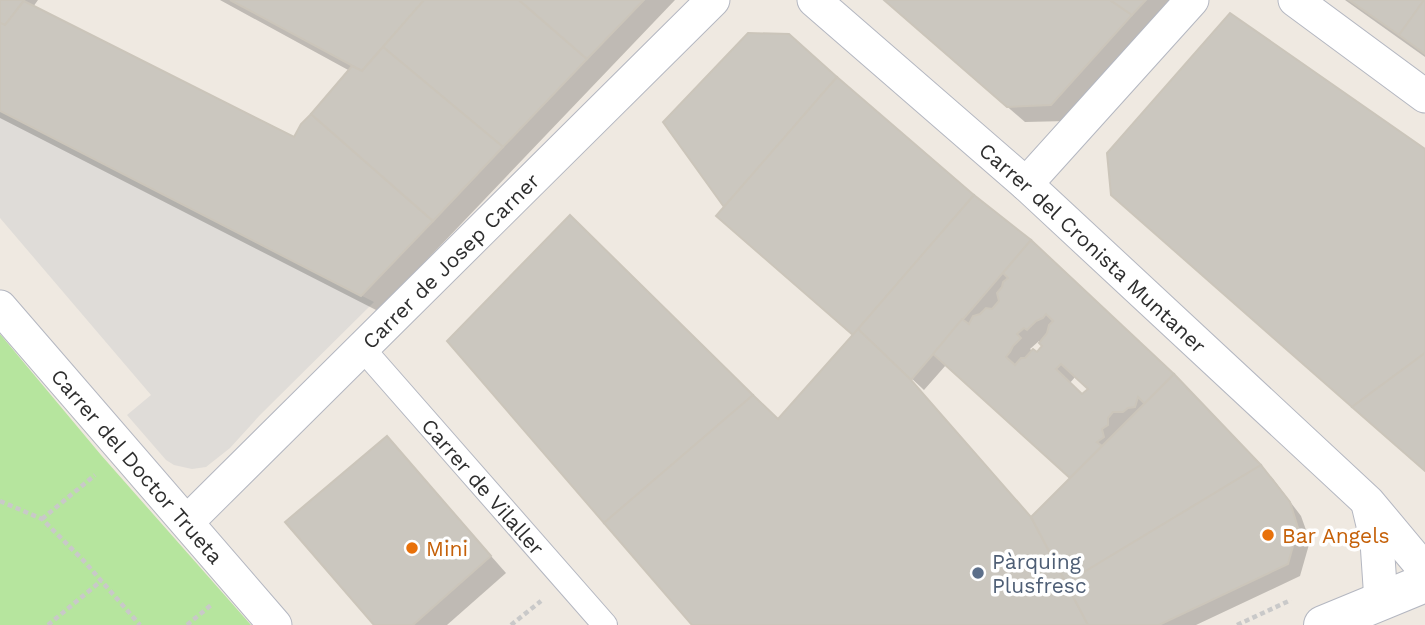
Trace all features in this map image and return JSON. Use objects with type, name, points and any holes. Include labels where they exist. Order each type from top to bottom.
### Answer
[{"type":"street","name":"Carrer de Josep Carner","points":[[187,522],[712,0]]},
{"type":"street","name":"Carrer del Cronista Muntaner","points":[[814,0],[1026,184],[1368,502],[1425,568]]},
{"type":"street","points":[[1026,184],[1192,0]]},
{"type":"street","points":[[1295,0],[1425,96]]},
{"type":"street","name":"Carrer del Doctor Trueta","points":[[0,307],[275,625]]},
{"type":"street","name":"Carrer de Vilaller","points":[[362,348],[605,625]]},
{"type":"street","name":"Carrer del Cronista Muntaner","points":[[1368,502],[1425,534]]},
{"type":"street","points":[[1368,502],[1377,542],[1381,601]]},
{"type":"street","points":[[1323,625],[1425,583]]},
{"type":"path","points":[[42,519],[99,471]]},
{"type":"path","points":[[0,501],[42,519],[140,625]]},
{"type":"path","points":[[48,625],[101,581]]},
{"type":"path","points":[[187,625],[215,602]]},
{"type":"green space","points":[[0,334],[101,455],[251,625],[0,625]]},
{"type":"shaded area","points":[[0,111],[374,302],[230,448],[206,467],[192,469],[174,465],[166,460],[127,415],[151,395],[0,218]]},
{"type":"building","points":[[0,0],[24,0],[5,25],[0,23]]},
{"type":"building","points":[[230,0],[424,0],[362,71]]},
{"type":"building","points":[[424,0],[519,0],[587,59],[503,147],[383,47]]},
{"type":"building","points":[[519,0],[644,0],[587,59]]},
{"type":"building","points":[[884,0],[1110,0],[1132,15],[1051,105],[1007,107]]},
{"type":"building","points":[[1110,0],[1146,0],[1132,15]]},
{"type":"building","points":[[1349,0],[1424,0],[1399,35]]},
{"type":"building","points":[[1425,0],[1425,54],[1399,35]]},
{"type":"building","points":[[24,1],[294,137],[311,114],[433,221],[361,296],[0,111],[0,23],[5,25]]},
{"type":"building","points":[[1230,13],[1425,149],[1425,353],[1352,407],[1111,195],[1107,153]]},
{"type":"building","points":[[748,33],[789,34],[837,77],[724,207],[663,122]]},
{"type":"building","points":[[383,47],[503,147],[433,221],[311,114],[352,66],[362,71]]},
{"type":"building","points":[[837,77],[974,195],[853,335],[716,216]]},
{"type":"building","points":[[974,195],[1031,240],[911,380],[858,329]]},
{"type":"building","points":[[570,215],[753,395],[604,523],[447,341]]},
{"type":"building","points":[[1031,240],[1174,374],[1145,404],[1138,397],[1135,407],[1123,412],[1113,412],[1108,418],[1108,425],[1102,429],[1104,437],[1097,442],[1102,446],[1070,478],[933,354],[962,319],[969,324],[973,316],[986,308],[992,309],[999,301],[997,293],[1008,278],[1003,273]],"holes":[[[1046,314],[1053,321],[1039,343],[1042,346],[1037,352],[1033,349],[1015,365],[1006,357],[1021,338],[1017,334],[1024,328],[1027,330]],[[1061,364],[1088,389],[1082,394],[1056,369]]]},
{"type":"building","points":[[858,329],[911,380],[1031,517],[1088,625],[692,625],[604,523],[753,395],[778,419]]},
{"type":"building","points":[[1425,353],[1425,471],[1352,407]]},
{"type":"building","points":[[1174,374],[1261,465],[1066,583],[1031,517]]},
{"type":"building","points":[[387,436],[491,556],[413,625],[374,625],[285,522]]},
{"type":"building","points":[[1261,465],[1290,502],[1298,528],[1288,564],[1159,625],[1088,625],[1066,583]]},
{"type":"place","name":"Bar Angels","points":[[1268,535]]},
{"type":"place","name":"Mini","points":[[412,548]]},
{"type":"place","name":"Pàrquing Plusfresc","points":[[978,573]]}]
